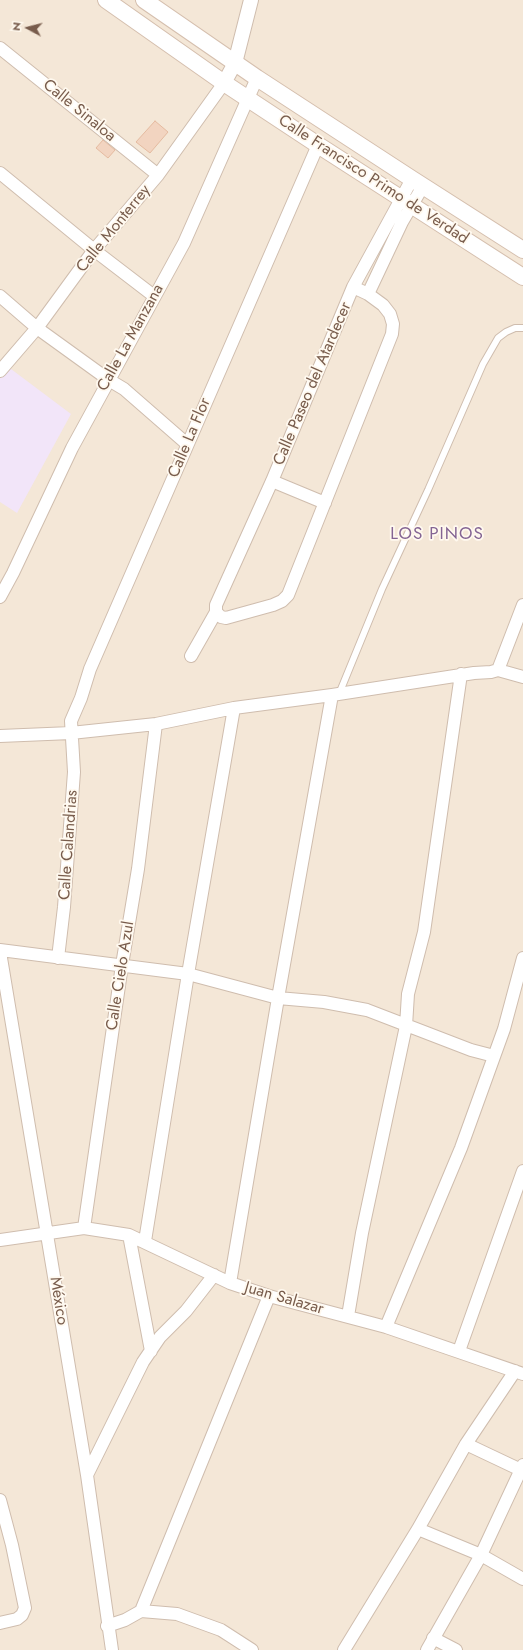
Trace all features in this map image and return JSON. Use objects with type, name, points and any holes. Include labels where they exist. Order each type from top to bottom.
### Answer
[{"type":"main road","name":"Calle Francisco Primo de Verdad","points":[[106,0],[247,99],[523,277]]},
{"type":"main road","name":"Calle Francisco Primo de Verdad","points":[[152,2],[257,78],[523,250]]},
{"type":"street","points":[[224,83],[235,63],[251,0]]},
{"type":"street","name":"Calle Sinaloa","points":[[0,48],[158,175]]},
{"type":"street","name":"Calle La Manzana","points":[[0,596],[14,573],[72,448],[184,242],[257,78]]},
{"type":"street","name":"Calle Monterrey","points":[[0,371],[37,328],[94,250],[158,175],[224,83]]},
{"type":"street","name":"Calle La Flor","points":[[71,733],[71,721],[81,698],[90,669],[318,145]]},
{"type":"street","points":[[0,173],[94,250],[154,296]]},
{"type":"street","name":"Calle Paseo del Atardecer","points":[[191,656],[216,612],[216,605],[272,482],[353,287],[418,183]]},
{"type":"street","name":"Calle Paseo del Atardecer","points":[[368,294],[402,222],[406,202]]},
{"type":"street","name":"Calle Paseo del Atardecer","points":[[216,612],[221,617],[226,618],[282,602],[288,594],[392,334],[393,324],[390,314],[383,305],[368,294],[353,287]]},
{"type":"street","points":[[0,296],[37,328],[108,380],[124,389],[187,444]]},
{"type":"street","name":"Calle Paseo del Atardecer","points":[[272,482],[325,503]]},
{"type":"street","points":[[498,670],[523,605]]},
{"type":"street","points":[[0,736],[71,733],[156,724],[234,708],[336,694],[461,674],[491,672],[498,670],[523,677]]},
{"type":"street","points":[[348,1316],[362,1233],[406,1026],[408,994],[424,932],[461,674]]},
{"type":"street","points":[[230,1283],[278,998],[336,694]]},
{"type":"street","points":[[145,1241],[188,974],[234,708]]},
{"type":"street","name":"Calle Cielo Azul","points":[[84,1228],[122,965],[138,869],[156,724]]},
{"type":"street","name":"Calle Calandrias","points":[[58,958],[64,907],[74,772],[71,733]]},
{"type":"street","points":[[0,951],[188,974],[278,998],[324,1002],[367,1010],[471,1050],[494,1056]]},
{"type":"street","name":"México","points":[[0,951],[87,1475],[107,1626],[112,1650]]},
{"type":"street","points":[[386,1327],[461,1148],[504,1029],[523,958]]},
{"type":"street","points":[[459,1352],[523,1171]]},
{"type":"street","name":"Juan Salazar","points":[[0,1240],[47,1232],[84,1228],[129,1235],[145,1241],[230,1283],[269,1296],[386,1327],[519,1373]]},
{"type":"street","points":[[129,1235],[151,1351]]},
{"type":"street","points":[[87,1475],[143,1362],[160,1337],[186,1311],[214,1275]]},
{"type":"street","points":[[142,1611],[269,1296]]},
{"type":"street","points":[[344,1650],[418,1529],[466,1444],[519,1373]]},
{"type":"street","points":[[427,1650],[481,1555],[522,1469],[466,1444]]},
{"type":"street","points":[[0,1500],[6,1546],[25,1608],[22,1615],[17,1619],[0,1623]]},
{"type":"street","points":[[418,1529],[481,1555],[523,1579]]},
{"type":"street","points":[[107,1626],[125,1620],[142,1611],[177,1614],[221,1630],[252,1650]]},
{"type":"street","points":[[434,1638],[456,1650]]},
{"type":"lane","points":[[336,694],[483,364],[498,338],[515,328],[523,328]]},
{"type":"shaded area","points":[[0,0],[523,0],[523,1650],[0,1650]]},
{"type":"shaded area","points":[[7,366],[71,414],[17,513],[0,502],[0,376]]},
{"type":"building","points":[[155,121],[168,132],[150,153],[136,142]]},
{"type":"building","points":[[103,140],[115,150],[108,158],[96,148]]},
{"type":"district","name":"LOS PINOS","points":[[437,535]]}]
